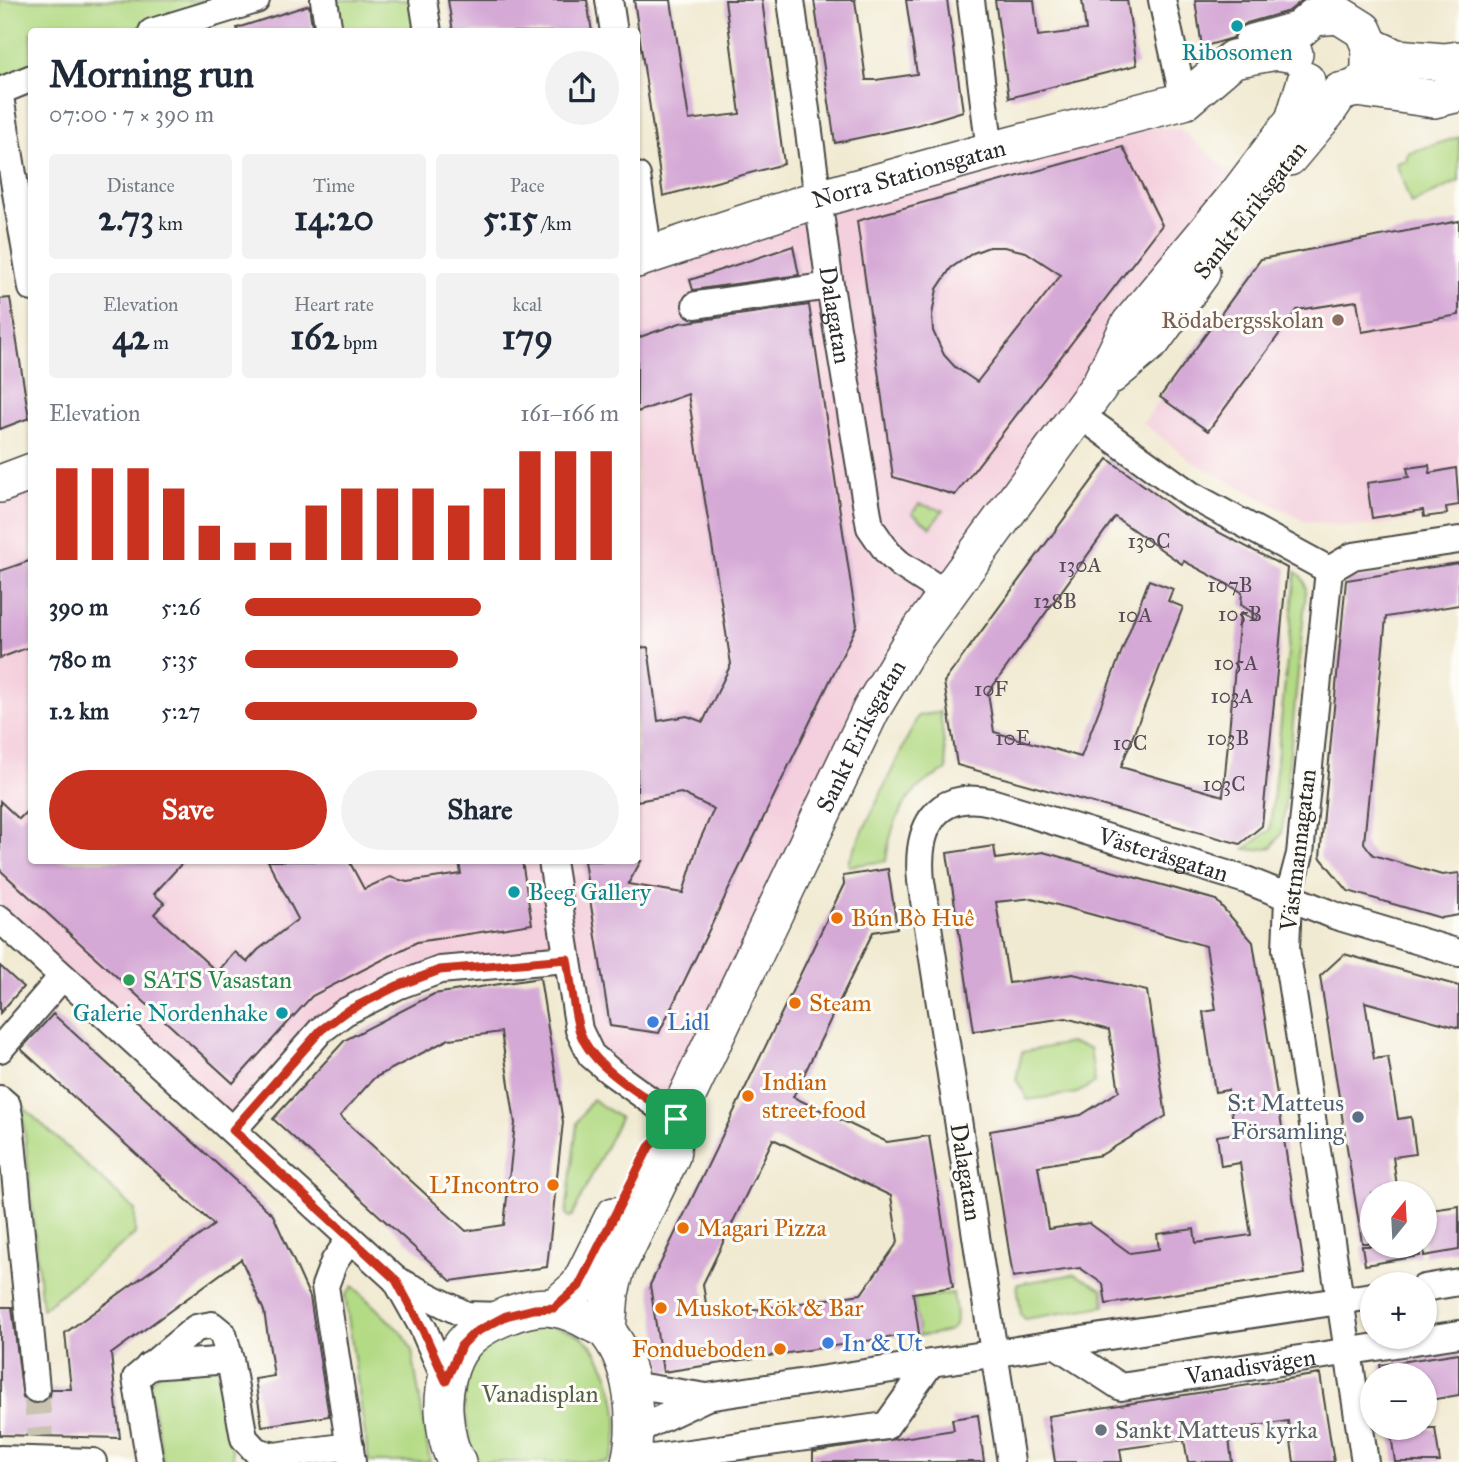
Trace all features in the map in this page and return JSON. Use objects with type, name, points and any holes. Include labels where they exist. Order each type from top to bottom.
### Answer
[{"type":"main road","name":"Norra Stationsgatan","points":[[1459,60],[1444,62],[1396,58],[1370,46],[1363,30],[1339,15],[1314,17],[1300,55],[1320,90],[1349,90],[1434,99],[1459,93]]},
{"type":"main road","points":[[1349,90],[1370,73],[1370,46]]},
{"type":"main road","name":"Norra Stationsgatan","points":[[643,257],[818,200],[990,150],[1184,101],[1233,59],[1277,51],[1300,55]]},
{"type":"main road","name":"Sankt Eriksgatan","points":[[607,1331],[610,1293],[616,1269],[671,1156],[676,1119],[871,710],[909,646],[1100,384],[1130,324],[1239,193],[1294,120],[1300,55]]},
{"type":"main road","name":"Sankt Eriksgatan","points":[[1100,384],[1152,341],[1245,211],[1326,113],[1349,90]]},
{"type":"main road","points":[[0,484],[28,474]]},
{"type":"main road","name":"Sankt Eriksgatan","points":[[554,1308],[579,1286],[649,1147],[676,1119]]},
{"type":"main road","points":[[457,1462],[453,1456],[445,1420],[444,1398],[446,1381],[461,1346],[474,1333],[506,1316],[534,1309],[554,1308],[580,1316],[607,1331],[621,1358],[630,1385],[632,1451]]},
{"type":"street","points":[[165,28],[256,0]]},
{"type":"street","points":[[324,0],[328,28]]},
{"type":"street","points":[[424,0],[428,28]]},
{"type":"street","points":[[609,0],[613,28]]},
{"type":"street","name":"Dalagatan","points":[[791,0],[830,286],[870,527],[888,553],[900,564],[948,595]]},
{"type":"street","points":[[971,0],[990,150]]},
{"type":"street","points":[[1162,0],[1184,101]]},
{"type":"street","points":[[28,81],[1,99],[28,264]]},
{"type":"street","points":[[640,216],[643,257]]},
{"type":"street","points":[[696,305],[830,286]]},
{"type":"street","points":[[1079,414],[1191,495],[1329,570],[1353,556],[1459,540]]},
{"type":"street","name":"Västmannagatan","points":[[1329,570],[1300,854],[1288,899],[1286,949],[1365,1462]]},
{"type":"street","name":"Västeråsgatan","points":[[921,881],[919,862],[926,827],[939,810],[955,801],[971,798],[1246,880],[1336,916],[1459,953]]},
{"type":"street","points":[[552,864],[579,1030],[591,1055],[676,1119]]},
{"type":"street","name":"Dalagatan","points":[[921,881],[1011,1462]]},
{"type":"street","points":[[0,919],[396,1280],[466,1315],[506,1316]]},
{"type":"street","points":[[233,1130],[321,1030],[345,1012],[397,986],[440,970],[567,959]]},
{"type":"street","points":[[0,1049],[62,978]]},
{"type":"street","points":[[0,1099],[6,1105],[10,1121],[36,1389]]},
{"type":"street","points":[[150,1462],[136,1378],[196,1328],[212,1325],[223,1334],[246,1450],[274,1456],[351,1454],[326,1286],[334,1262],[350,1239]]},
{"type":"street","points":[[396,1280],[446,1381]]},
{"type":"street","points":[[1437,1285],[1459,1282]]},
{"type":"street","points":[[630,1385],[707,1397],[1360,1298]]},
{"type":"street","name":"Vanadisvägen","points":[[1055,1344],[1121,1387],[1459,1335]]},
{"type":"street","points":[[149,1366],[230,1360]]},
{"type":"street","points":[[632,1451],[886,1426],[931,1363]]},
{"type":"street","points":[[632,1451],[707,1397]]},
{"type":"street","points":[[0,1459],[41,1449],[93,1462]]},
{"type":"shaded area","points":[[1132,125],[1180,129],[1235,176],[905,645],[675,1114],[593,1054],[570,958],[436,973],[344,1010],[234,1127],[0,919],[0,476],[28,466],[28,864],[640,864],[640,258]]},
{"type":"shaded area","name":"Rödabergsskolan","points":[[1459,221],[1459,512],[1381,525],[1350,527],[1304,521],[1191,461],[1143,423],[1261,259]]},
{"type":"green space","points":[[0,0],[249,0],[153,28],[28,28],[28,70],[0,80]]},
{"type":"green space","points":[[337,0],[412,0],[416,28],[339,28]]},
{"type":"green space","points":[[1459,137],[1459,181],[1411,204],[1396,163],[1407,160],[1407,153]]},
{"type":"green space","points":[[919,504],[943,510],[931,527],[912,513]]},
{"type":"green space","points":[[1296,572],[1304,580],[1306,591],[1283,824],[1281,834],[1272,847],[1245,849],[1270,830]]},
{"type":"green space","points":[[940,712],[947,770],[922,784],[905,803],[892,831],[886,861],[849,866],[848,862],[918,716]]},
{"type":"green space","points":[[1069,1043],[1090,1048],[1095,1083],[1077,1093],[1028,1100],[1016,1079],[1022,1052]]},
{"type":"green space","points":[[592,1099],[620,1118],[572,1216],[569,1217],[566,1214],[577,1123]]},
{"type":"green space","points":[[22,1106],[135,1210],[135,1234],[42,1309]]},
{"type":"green space","points":[[1075,1274],[1102,1289],[1105,1306],[1025,1319],[1021,1314],[1017,1284]]},
{"type":"green space","points":[[353,1286],[404,1335],[412,1351],[430,1462],[369,1462],[345,1296]]},
{"type":"green space","points":[[953,1293],[956,1316],[953,1328],[942,1333],[919,1336],[914,1299]]},
{"type":"green space","name":"Vanadisplan","points":[[547,1326],[579,1335],[593,1348],[602,1362],[609,1379],[617,1415],[614,1449],[608,1462],[478,1462],[470,1442],[464,1406],[463,1387],[468,1369],[484,1348],[495,1340],[521,1330]]},
{"type":"green space","points":[[205,1339],[217,1358],[234,1462],[163,1462],[149,1382],[192,1343]]},
{"type":"building","points":[[448,0],[587,0],[591,28],[452,28]]},
{"type":"building","points":[[634,0],[671,0],[689,120],[740,114],[725,0],[762,0],[784,164],[663,196]]},
{"type":"building","points":[[814,0],[855,0],[866,80],[876,80],[917,74],[906,0],[947,0],[963,111],[914,126],[835,143]]},
{"type":"building","points":[[995,0],[1034,0],[1038,36],[1086,30],[1082,0],[1127,0],[1137,65],[1009,98]]},
{"type":"building","name":"Ribosomen","points":[[1195,0],[1303,0],[1289,11],[1247,23],[1238,29],[1233,38],[1202,47]]},
{"type":"building","points":[[309,5],[312,28],[237,28]]},
{"type":"building","points":[[1123,147],[1162,225],[955,495],[893,477],[857,221]],"holes":[[[989,247],[1026,252],[1061,275],[977,382],[955,367],[944,355],[933,331],[932,315],[937,289],[951,268],[973,253]]]},
{"type":"building","points":[[1459,221],[1459,315],[1362,332],[1357,301],[1297,310],[1208,431],[1160,397],[1261,259]]},
{"type":"building","points":[[793,246],[799,275],[693,290],[690,280]]},
{"type":"building","points":[[10,298],[28,418],[0,429],[0,299]]},
{"type":"building","points":[[809,305],[857,625],[659,1033],[610,1026],[584,864],[639,864],[628,884],[683,893],[698,844],[714,809],[681,793],[640,800],[640,648],[648,647],[658,721],[687,716],[703,722],[731,664],[688,394],[640,411],[640,337],[680,323]]},
{"type":"building","points":[[1108,459],[1180,512],[1287,568],[1262,826],[1240,844],[957,765],[944,682]],"holes":[[[1115,517],[1182,564],[1184,561],[1242,592],[1241,605],[1258,616],[1256,620],[1240,614],[1223,796],[1121,767],[1183,607],[1168,601],[1173,589],[1149,580],[1081,757],[994,732],[988,693]]]},
{"type":"building","points":[[1429,465],[1430,473],[1456,468],[1459,505],[1446,507],[1447,514],[1424,517],[1423,510],[1372,518],[1367,483],[1409,477],[1407,468]]},
{"type":"building","points":[[28,561],[28,648],[0,658],[0,571]]},
{"type":"building","points":[[1459,563],[1459,605],[1386,617],[1364,843],[1373,855],[1442,875],[1459,873],[1459,915],[1441,918],[1348,891],[1320,857],[1346,580]]},
{"type":"building","points":[[0,801],[19,819],[28,810],[28,864],[181,864],[154,894],[164,903],[154,914],[217,972],[235,952],[247,962],[298,919],[270,864],[351,864],[364,889],[390,877],[407,882],[461,874],[459,864],[522,864],[532,924],[417,942],[312,996],[233,1083],[0,870]]},
{"type":"building","points":[[994,846],[996,859],[1043,852],[1216,900],[1253,942],[1305,1274],[1106,1304],[1103,1284],[1080,1268],[1013,1277],[990,1131],[1081,1115],[1119,1091],[1109,1030],[1066,1018],[974,1031],[947,853]],"holes":[[[1032,898],[1206,946],[1216,1010],[1203,1012],[1215,1092],[1228,1090],[1235,1133],[1217,1136],[1221,1166],[1240,1163],[1251,1235],[1196,1243],[1194,1229],[1157,1234],[1159,1249],[1130,1253],[1089,1223],[1048,1229],[1038,1166],[1101,1155],[1166,1116],[1147,991],[1073,974],[1009,983],[996,902]]]},
{"type":"building","points":[[888,869],[897,928],[873,932],[793,1097],[887,1142],[929,1136],[953,1287],[913,1293],[919,1333],[663,1372],[650,1285],[844,884],[843,876]],"holes":[[[773,1139],[891,1196],[898,1242],[861,1294],[708,1317],[703,1284]]]},
{"type":"building","points":[[1344,954],[1459,986],[1459,1028],[1365,1002],[1374,1059],[1388,1057],[1398,1119],[1411,1117],[1416,1154],[1393,1157],[1396,1181],[1360,1181],[1360,1230],[1320,976]]},
{"type":"building","points":[[0,966],[23,987],[0,1013]]},
{"type":"building","points":[[540,978],[563,1122],[547,1267],[451,1281],[273,1119],[345,1040],[434,994]],"holes":[[[501,1032],[515,1123],[504,1225],[466,1231],[340,1116],[374,1078],[449,1039]]]},
{"type":"building","points":[[53,1014],[273,1215],[310,1297],[329,1416],[262,1426],[255,1379],[274,1376],[264,1311],[241,1259],[111,1354],[120,1438],[0,1435],[0,1307],[12,1307],[23,1398],[30,1404],[45,1402],[51,1389],[71,1389],[65,1333],[214,1225],[21,1049]]},
{"type":"building","points":[[1459,1206],[1459,1250],[1437,1254],[1437,1209]]},
{"type":"building","points":[[1364,1258],[1408,1258],[1365,1265]]},
{"type":"building","points":[[1459,1353],[1459,1395],[1437,1399],[1437,1363],[1393,1363]]},
{"type":"building","points":[[1320,1374],[1334,1462],[1294,1462],[1288,1421],[1228,1431],[1232,1462],[1188,1462],[1184,1440],[1120,1449],[1122,1462],[1055,1462],[1048,1416]]},
{"type":"building","points":[[978,1415],[984,1462],[813,1462],[813,1452],[954,1430],[952,1419]]},
{"type":"building","points":[[1392,1440],[1437,1440],[1440,1462],[1395,1462]]},
{"type":"tunnel","points":[[36,1389],[40,1436]]},
{"type":"place","name":"Ribosomen","points":[[1237,26]]},
{"type":"place","name":"Rödabergsskolan","points":[[1338,320]]},
{"type":"place","name":"Beeg Gallery","points":[[514,892]]},
{"type":"place","name":"Bún Bò Huê","points":[[837,918]]},
{"type":"place","name":"SATS Vasastan","points":[[129,980]]},
{"type":"place","name":"Steam","points":[[795,1003]]},
{"type":"place","name":"Galerie Nordenhake","points":[[282,1013]]},
{"type":"place","name":"Lidl","points":[[653,1022]]},
{"type":"place","name":"Indian street food","points":[[748,1096]]},
{"type":"place","name":"S:t Matteus Församling","points":[[1358,1117]]},
{"type":"place","name":"L'Incontro","points":[[553,1185]]},
{"type":"place","name":"Magari Pizza","points":[[683,1228]]},
{"type":"place","name":"Muskot Kök & Bar","points":[[661,1308]]},
{"type":"place","name":"In & Ut","points":[[828,1343]]},
{"type":"place","name":"Fondueboden","points":[[780,1349]]},
{"type":"place","name":"Sankt Matteus kyrka","points":[[1101,1430]]},
{"type":"route","points":[[567,959],[579,1030],[591,1055],[676,1119],[649,1147],[579,1286],[554,1308],[534,1309],[506,1316],[474,1333],[461,1346],[446,1381],[396,1280],[233,1130],[321,1030],[345,1012],[397,986],[440,970],[567,959]]}]
